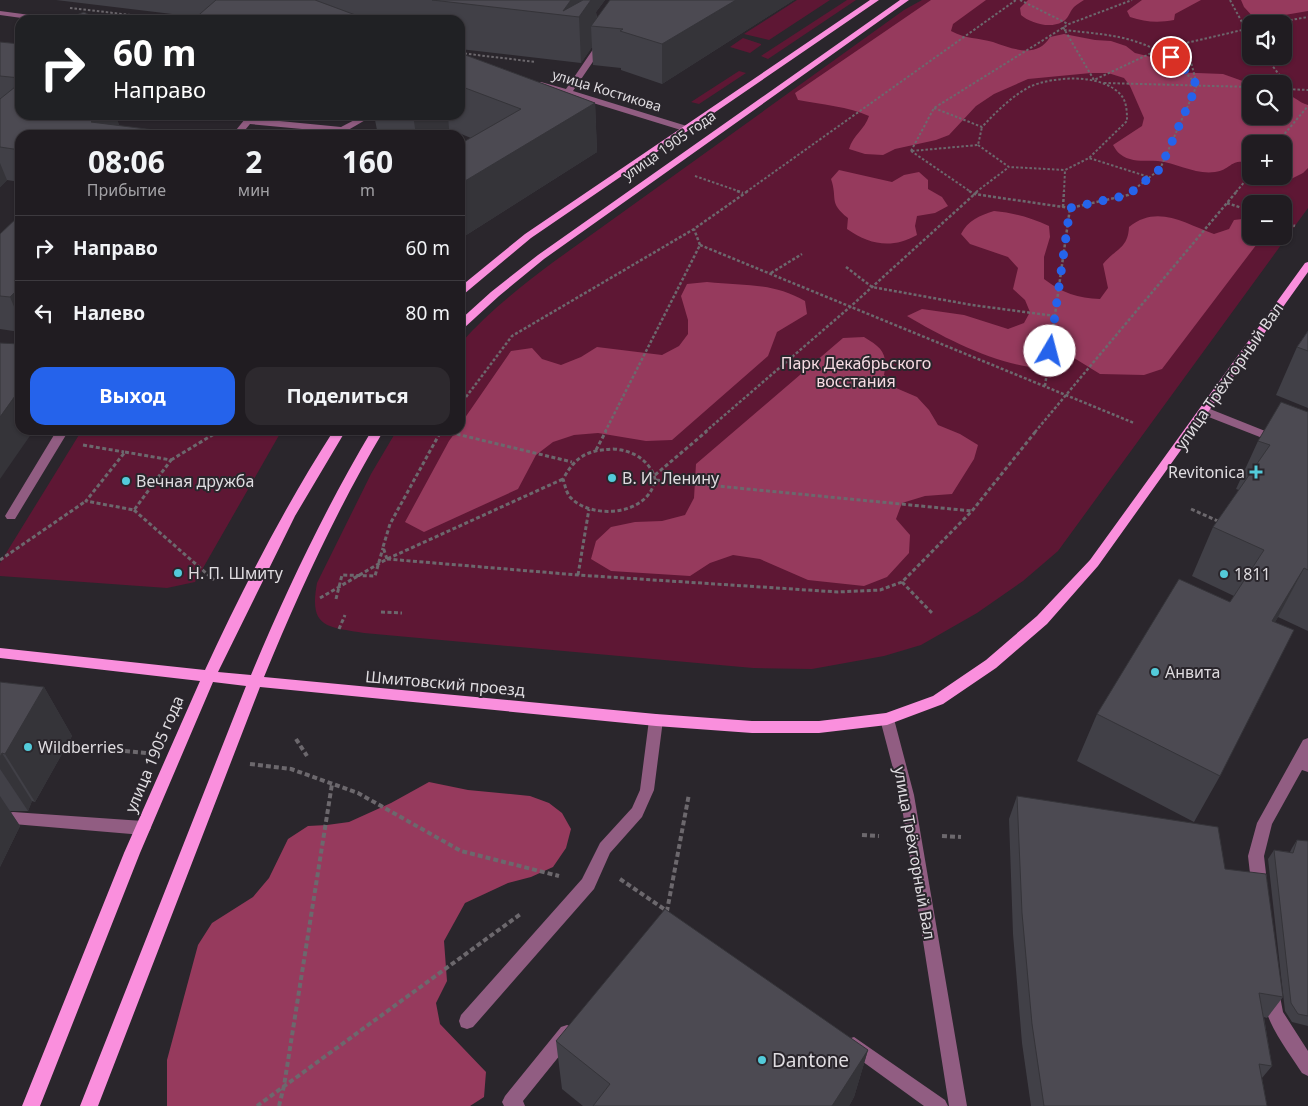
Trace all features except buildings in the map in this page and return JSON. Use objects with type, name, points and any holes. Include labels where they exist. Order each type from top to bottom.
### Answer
[{"type":"main road","name":"улица 1905 года","points":[[465,288],[528,236],[687,130],[874,0]]},
{"type":"main road","name":"улица 1905 года","points":[[465,321],[495,294],[541,257],[905,0]]},
{"type":"main road","name":"улица Трёхгорный Вал","points":[[887,719],[938,700],[991,664],[1042,620],[1094,563],[1308,265]]},
{"type":"main road","name":"улица 1905 года","points":[[31,1106],[143,828],[208,675],[277,538],[315,468],[337,435]]},
{"type":"main road","points":[[89,1106],[254,682],[289,601],[348,481],[375,435]]},
{"type":"main road","name":"Шмитовский проезд","points":[[0,654],[208,675],[254,682],[656,720],[752,727],[819,727],[887,719]]},
{"type":"street","points":[[0,14],[15,16]]},
{"type":"street","points":[[568,92],[604,40]]},
{"type":"street","name":"улица Костикова","points":[[535,82],[687,130]]},
{"type":"street","points":[[347,130],[362,120]]},
{"type":"street","points":[[240,130],[248,121],[318,130]]},
{"type":"street","points":[[1205,411],[1308,452]]},
{"type":"street","points":[[10,516],[60,435]]},
{"type":"street","name":"улица Трёхгорный Вал","points":[[887,719],[907,795],[958,1106]]},
{"type":"street","points":[[467,1021],[588,884],[605,848],[637,812],[647,790],[656,720]]},
{"type":"street","points":[[1262,906],[1256,856],[1265,823],[1304,764],[1308,744]]},
{"type":"street","points":[[13,818],[143,828]]},
{"type":"street","points":[[1270,975],[1275,1014],[1308,1067]]},
{"type":"street","points":[[516,1106],[511,1102],[580,1018]]},
{"type":"street","points":[[840,1035],[939,1106]]},
{"type":"path","points":[[465,398],[512,336],[694,229],[1016,0]]},
{"type":"path","points":[[1020,0],[1069,24]]},
{"type":"path","points":[[911,151],[934,108],[1069,24],[1132,0]]},
{"type":"path","points":[[1230,0],[1242,25]]},
{"type":"path","points":[[66,8],[130,15]]},
{"type":"path","points":[[1292,20],[1308,17]]},
{"type":"path","points":[[1063,29],[1131,39],[1160,49],[1182,66],[1197,85]]},
{"type":"path","points":[[1063,29],[1094,80]]},
{"type":"path","points":[[1094,80],[1160,49],[1242,29]]},
{"type":"path","points":[[911,151],[974,194],[1070,208],[1128,195],[1160,169],[1197,85],[1186,43]]},
{"type":"path","points":[[467,54],[472,47]]},
{"type":"path","points":[[509,59],[512,56]]},
{"type":"path","points":[[1272,65],[1279,75]]},
{"type":"path","points":[[911,151],[978,144],[1009,167],[1065,170],[1089,158],[1127,121],[1127,111],[1122,95],[1103,83],[1094,80],[1065,79],[1041,82],[1010,99],[982,127],[978,144]]},
{"type":"path","points":[[1103,83],[1242,88]]},
{"type":"path","points":[[1292,89],[1308,90]]},
{"type":"path","points":[[1284,135],[1308,106]]},
{"type":"path","points":[[934,108],[982,127]]},
{"type":"path","points":[[1089,158],[1150,177]]},
{"type":"path","points":[[655,475],[872,287],[974,194],[1009,167]]},
{"type":"path","points":[[1063,207],[1065,170]]},
{"type":"path","points":[[689,174],[744,193]]},
{"type":"path","points":[[387,559],[578,575],[838,592],[880,590],[902,582],[972,511],[1065,394],[1242,185]]},
{"type":"path","points":[[1227,203],[1242,208]]},
{"type":"path","points":[[1044,386],[1070,208]]},
{"type":"path","points":[[694,229],[700,245],[1134,424]]},
{"type":"path","points":[[596,450],[700,245]]},
{"type":"path","points":[[770,274],[802,254]]},
{"type":"path","points":[[846,267],[872,287],[972,305],[1055,316]]},
{"type":"path","points":[[134,510],[171,460],[212,435]]},
{"type":"path","points":[[336,599],[342,575],[375,576],[390,524],[439,435]]},
{"type":"path","points":[[462,435],[572,462]]},
{"type":"path","points":[[56,441],[171,460]]},
{"type":"path","points":[[314,602],[387,559],[563,479],[572,462],[583,454],[596,450],[622,450],[644,459],[655,475],[656,480],[650,494],[634,506],[612,512],[589,509],[569,497],[563,479]]},
{"type":"path","points":[[0,560],[86,501],[125,452]]},
{"type":"path","points":[[656,480],[972,511]]},
{"type":"path","points":[[86,501],[134,510],[214,580]]},
{"type":"path","points":[[578,575],[589,509]]},
{"type":"path","points":[[1191,509],[1227,525]]},
{"type":"path","points":[[383,547],[387,559]]},
{"type":"path","points":[[902,582],[932,613]]},
{"type":"path","points":[[381,612],[402,613]]},
{"type":"path","points":[[339,629],[345,614]]},
{"type":"path","points":[[296,739],[307,756]]},
{"type":"path","points":[[125,751],[149,753]]},
{"type":"path","points":[[245,764],[291,769],[358,794],[461,851],[588,884]]},
{"type":"path","points":[[279,1106],[284,1086],[332,784]]},
{"type":"path","points":[[647,897],[667,911],[689,794]]},
{"type":"path","points":[[862,835],[879,836]]},
{"type":"path","points":[[942,836],[961,837]]},
{"type":"path","points":[[257,1106],[530,908]]},
{"type":"green space","points":[[797,0],[830,0],[769,40],[744,34]]},
{"type":"green space","points":[[847,0],[856,0],[768,59],[761,56]]},
{"type":"green space","name":"Парк Декабрьского восстания","points":[[922,0],[1308,0],[1308,208],[1292,230],[1292,195],[1242,195],[1242,245],[1281,245],[1058,551],[1023,581],[977,613],[921,645],[884,656],[812,669],[753,668],[364,633],[339,629],[323,622],[318,617],[315,609],[317,583],[371,474],[394,435],[465,435],[465,338],[504,301],[904,10]]},
{"type":"green space","points":[[931,0],[986,0],[953,24],[951,31],[967,37],[1024,50],[1038,48],[1045,44],[1050,37],[1064,34],[1111,41],[1126,46],[1135,53],[1151,57],[1171,72],[1223,74],[1242,81],[1242,125],[1292,125],[1292,96],[1308,105],[1308,168],[1292,178],[1292,135],[1242,135],[1242,162],[1215,172],[1201,172],[1165,162],[1133,160],[1124,157],[1113,145],[1142,126],[1144,118],[1130,86],[1124,78],[1108,73],[1028,79],[994,94],[976,106],[949,135],[936,140],[895,149],[883,155],[865,154],[849,149],[869,116],[844,108],[798,100],[795,93]]},
{"type":"green space","points":[[1028,0],[1084,0],[1074,7],[1064,21],[1046,25],[1035,23],[1021,15],[1020,8]]},
{"type":"green space","points":[[1142,0],[1201,0],[1175,14],[1174,20],[1157,22],[1130,17],[1127,11]]},
{"type":"green space","points":[[1241,0],[1308,0],[1308,11],[1285,15],[1251,15],[1244,7]]},
{"type":"green space","points":[[743,38],[761,45],[750,53],[730,47]]},
{"type":"green space","points":[[739,71],[746,73],[699,104],[691,102]]},
{"type":"green space","points":[[839,170],[892,182],[904,175],[919,172],[928,180],[928,189],[942,197],[948,206],[935,213],[917,216],[915,226],[917,235],[899,242],[873,242],[847,229],[848,218],[836,204],[831,179]]},
{"type":"green space","points":[[994,211],[1008,213],[1049,226],[1050,237],[1044,257],[1044,279],[1064,291],[1077,296],[1100,299],[1108,288],[1103,264],[1126,240],[1129,227],[1140,220],[1161,216],[1172,218],[1214,234],[1229,229],[1234,220],[1242,219],[1242,245],[1256,245],[1162,369],[1144,375],[1100,374],[1066,353],[1048,357],[1038,368],[1022,366],[987,356],[937,333],[907,316],[922,309],[964,315],[1008,329],[1024,323],[1030,312],[1025,300],[1013,289],[1018,268],[1008,257],[970,244],[961,234],[974,219]]},
{"type":"green space","points":[[707,282],[757,286],[781,291],[805,301],[807,314],[777,332],[768,356],[672,440],[646,441],[598,433],[574,435],[553,442],[536,455],[518,489],[424,532],[405,522],[449,441],[453,435],[465,435],[465,418],[511,351],[532,348],[542,359],[561,365],[581,357],[597,347],[662,355],[679,346],[688,334],[688,320],[681,296],[687,284]]},
{"type":"green space","points":[[864,337],[875,344],[882,352],[885,361],[884,375],[896,388],[917,397],[929,410],[938,425],[960,434],[978,445],[974,459],[952,494],[925,496],[902,503],[896,519],[910,535],[909,553],[887,577],[864,586],[808,580],[760,559],[733,555],[710,563],[690,576],[611,571],[591,559],[596,541],[611,527],[635,522],[662,521],[685,515],[694,498],[696,464],[843,338]]},
{"type":"green space","points":[[79,435],[279,435],[195,582],[167,588],[0,576],[0,563]]},
{"type":"green space","points":[[429,782],[468,790],[530,796],[549,803],[562,813],[571,829],[566,848],[553,867],[531,877],[508,883],[465,903],[444,941],[447,981],[436,1003],[440,1024],[486,1072],[484,1097],[470,1106],[167,1106],[167,1060],[198,945],[212,923],[253,897],[269,878],[288,839],[308,826],[349,822],[391,803]]},
{"type":"place","name":"Revitonica","points":[[1256,472]]},
{"type":"place","name":"В. И. Ленину","points":[[612,478]]},
{"type":"place","name":"Вечная дружба","points":[[126,481]]},
{"type":"place","name":"Н. П. Шмиту","points":[[178,573]]},
{"type":"place","name":"1811","points":[[1224,574]]},
{"type":"place","name":"Анвита","points":[[1155,672]]},
{"type":"place","name":"Wildberries","points":[[28,747]]},
{"type":"place","name":"Dantone","points":[[762,1060]]},
{"type":"route","points":[[1050,351],[1070,208],[1128,195],[1160,169],[1197,85],[1182,66],[1171,57]]}]
